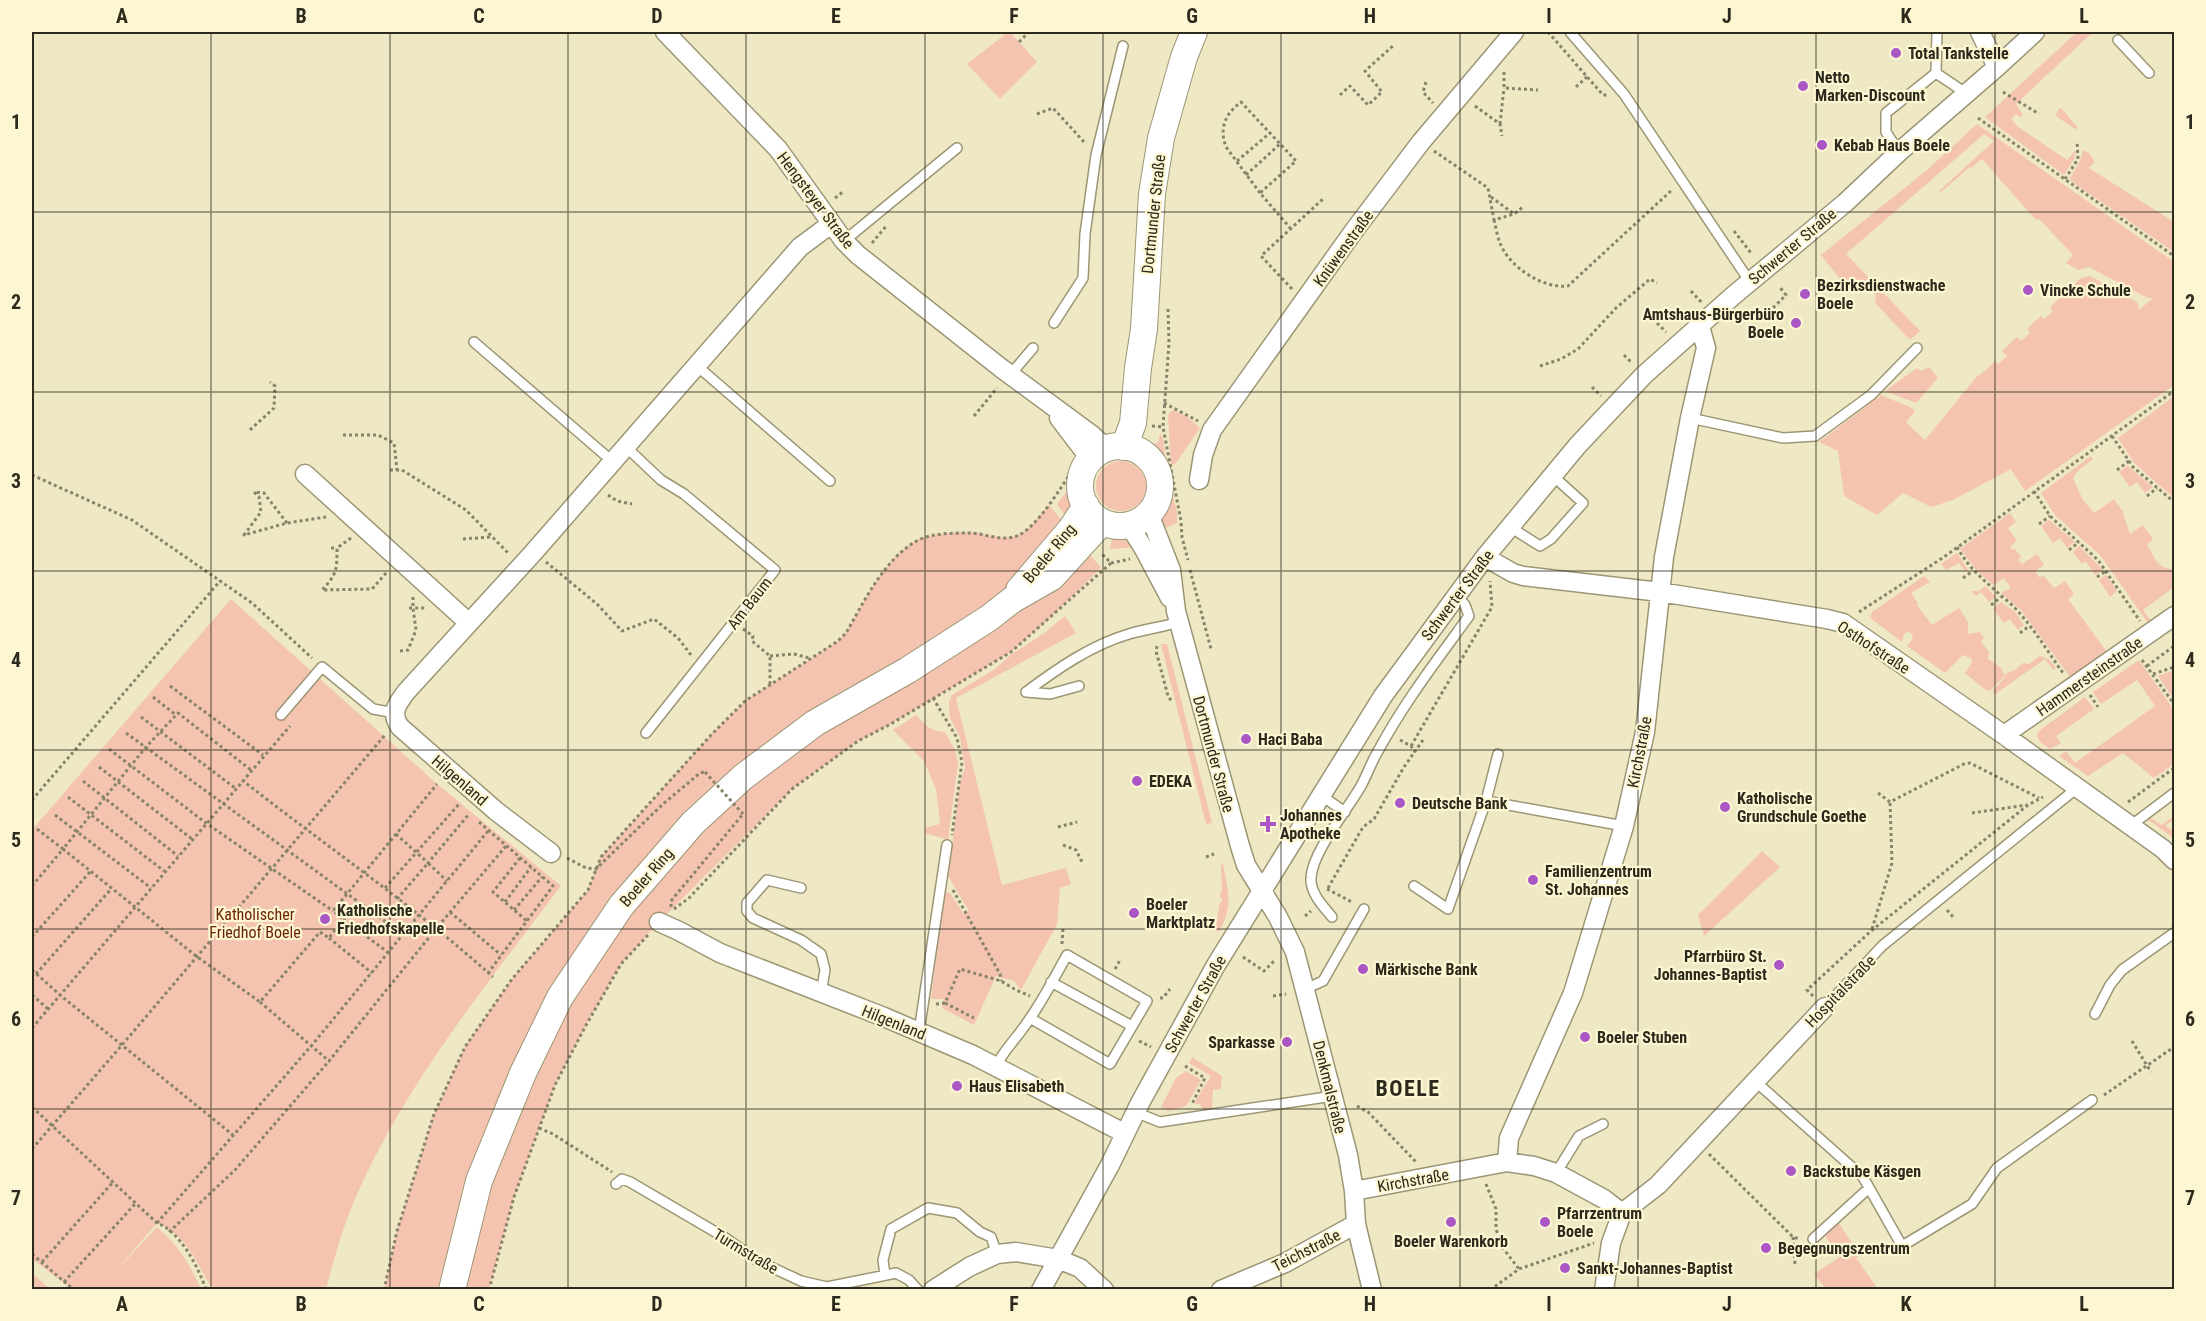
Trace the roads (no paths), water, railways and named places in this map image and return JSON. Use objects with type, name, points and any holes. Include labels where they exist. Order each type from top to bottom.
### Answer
[{"type":"main road","name":"Dortmunder Straße","points":[[1109,451],[1133,423],[1144,329],[1153,183],[1161,138],[1184,57],[1194,32]]},
{"type":"main road","points":[[1109,451],[1158,473],[1160,485],[1157,503],[1139,519],[1114,526],[1091,522],[1082,497],[1081,480],[1109,451]]},
{"type":"main road","name":"Boeler Ring","points":[[1012,600],[1024,582],[1071,529],[1091,522]]},
{"type":"main road","name":"Boeler Ring","points":[[452,1290],[479,1181],[523,1073],[560,997],[621,906],[693,824],[743,777],[815,723],[908,670],[989,618],[1012,600],[1052,578],[1091,522]]},
{"type":"street","name":"Knüwenstraße","points":[[1199,480],[1203,456],[1212,430],[1421,142],[1514,32]]},
{"type":"street","points":[[1980,32],[1997,67]]},
{"type":"street","name":"Schwerter Straße","points":[[1041,1290],[1216,965],[1397,676],[1485,556],[1578,445],[1644,375],[1845,203],[2035,32]]},
{"type":"street","name":"Hengsteyer Straße","points":[[669,33],[778,149],[844,240],[896,286],[957,332],[1004,381],[1051,406],[1092,435],[1109,451]]},
{"type":"street","points":[[397,721],[395,708],[406,692],[527,559],[800,247],[831,224]]},
{"type":"street","name":"Kirchstraße","points":[[1507,1162],[1509,1138],[1573,993],[1624,825],[1645,732],[1664,557],[1690,418],[1706,348],[1700,326]]},
{"type":"street","name":"Hengsteyer Straße","points":[[1051,406],[1109,451]]},
{"type":"street","points":[[305,474],[469,623]]},
{"type":"street","name":"Dortmunder Straße","points":[[1139,519],[1144,549],[1178,616],[1240,846],[1246,865],[1262,893]]},
{"type":"street","name":"Osthofstraße","points":[[1485,556],[1513,573],[1523,576],[1660,592],[1843,623],[2112,812],[2129,827],[2171,850]]},
{"type":"street","name":"Hammersteinstraße","points":[[2004,735],[2175,616]]},
{"type":"street","name":"Hilgenland","points":[[397,721],[495,811],[551,853]]},
{"type":"street","name":"Denkmalstraße","points":[[1262,893],[1287,933],[1305,989],[1333,1096],[1354,1191],[1356,1224],[1372,1290]]},
{"type":"street","name":"Hilgenland","points":[[659,922],[720,953],[920,1032],[996,1066],[1124,1133]]},
{"type":"street","name":"Hospitalstraße","points":[[1622,1214],[1658,1185],[1825,1006]]},
{"type":"street","name":"Kirchstraße","points":[[1354,1191],[1507,1162],[1556,1173],[1604,1199],[1622,1214]]},
{"type":"street","points":[[1604,1290],[1611,1243],[1622,1214]]},
{"type":"street","name":"Teichstraße","points":[[1221,1290],[1285,1263],[1356,1224]]},
{"type":"street","points":[[933,1290],[969,1267],[996,1254],[1016,1252],[1058,1259],[1080,1268],[1104,1290]]},
{"type":"lane","points":[[1570,32],[1624,94],[1750,282]]},
{"type":"lane","points":[[1899,152],[1886,132],[1886,113],[1936,73],[1937,32]]},
{"type":"lane","points":[[2118,40],[2149,73]]},
{"type":"lane","points":[[1054,323],[1083,278],[1085,234],[1096,155],[1123,46]]},
{"type":"lane","points":[[1936,73],[1967,94]]},
{"type":"lane","points":[[844,240],[957,148]]},
{"type":"lane","points":[[474,342],[612,461]]},
{"type":"lane","points":[[1004,381],[1033,348]]},
{"type":"lane","points":[[1690,418],[1783,438],[1815,436],[1871,395],[1917,348]]},
{"type":"lane","points":[[696,365],[830,481]]},
{"type":"lane","name":"Am Baum","points":[[625,446],[661,480],[684,494],[776,570],[646,733]]},
{"type":"lane","points":[[1510,527],[1540,546],[1551,539],[1583,504],[1552,476]]},
{"type":"lane","points":[[1332,917],[1319,902],[1311,879],[1315,860],[1361,786],[1378,752],[1415,691],[1469,616],[1465,605],[1456,595]]},
{"type":"lane","points":[[1079,686],[1050,694],[1026,692],[1055,671],[1106,644],[1178,616]]},
{"type":"lane","points":[[281,715],[322,667],[373,709],[397,721]]},
{"type":"lane","points":[[1397,676],[1415,691]]},
{"type":"lane","points":[[1414,886],[1448,909],[1486,801],[1497,754]]},
{"type":"lane","name":"Hospitalstraße","points":[[1825,1006],[1882,946],[2077,788]]},
{"type":"lane","points":[[2129,827],[2175,793]]},
{"type":"lane","points":[[1322,796],[1345,812]]},
{"type":"lane","points":[[1486,801],[1624,825]]},
{"type":"lane","points":[[920,1032],[947,845]]},
{"type":"lane","points":[[801,888],[767,880],[747,903],[747,911],[753,918],[801,940],[821,954],[825,970],[821,993]]},
{"type":"lane","points":[[1305,989],[1323,981],[1364,909]]},
{"type":"lane","points":[[2095,1014],[2110,985],[2122,970],[2175,933]]},
{"type":"lane","points":[[996,1066],[1002,1054],[1030,1018],[1067,955],[1147,1000],[1110,1064],[1030,1018]]},
{"type":"lane","points":[[1051,982],[1132,1026]]},
{"type":"lane","points":[[1755,1081],[1863,1177],[1902,1246],[1972,1204],[1997,1168],[2092,1100]]},
{"type":"lane","points":[[1135,1112],[1160,1122],[1333,1096]]},
{"type":"lane","points":[[1556,1173],[1579,1136],[1603,1124]]},
{"type":"lane","name":"Turmstraße","points":[[619,1181],[724,1237],[758,1261],[801,1281],[827,1287],[896,1273],[909,1280],[918,1290]]},
{"type":"lane","points":[[1813,1239],[1869,1188]]},
{"type":"lane","points":[[885,1275],[883,1260],[891,1229],[928,1208],[957,1213],[980,1232],[991,1237],[996,1254]]},
{"type":"place","name":"Total Tankstelle","points":[[1896,53]]},
{"type":"place","name":"Netto Marken-Discount","points":[[1803,86]]},
{"type":"place","name":"Kebab Haus Boele","points":[[1822,145]]},
{"type":"place","name":"Vincke Schule","points":[[2028,290]]},
{"type":"place","name":"Bezirksdienstwache Boele","points":[[1805,294]]},
{"type":"place","name":"Amtshaus-Bürgerbüro Boele","points":[[1796,323]]},
{"type":"place","name":"Haci Baba","points":[[1246,739]]},
{"type":"place","name":"EDEKA","points":[[1137,781]]},
{"type":"place","name":"Deutsche Bank","points":[[1400,803]]},
{"type":"place","name":"Katholische Grundschule Goethe","points":[[1725,807]]},
{"type":"place","name":"Johannes Apotheke","points":[[1268,824]]},
{"type":"place","name":"Familienzentrum St. Johannes","points":[[1533,880]]},
{"type":"place","name":"Boeler Marktplatz","points":[[1134,913]]},
{"type":"place","name":"Katholische Friedhofskapelle","points":[[325,919]]},
{"type":"place","name":"Pfarrbüro St. Johannes-Baptist","points":[[1779,965]]},
{"type":"place","name":"Märkische Bank","points":[[1363,969]]},
{"type":"place","name":"Boeler Stuben","points":[[1585,1037]]},
{"type":"place","name":"Sparkasse","points":[[1287,1042]]},
{"type":"place","name":"Haus Elisabeth","points":[[957,1086]]},
{"type":"place","name":"Backstube Käsgen","points":[[1791,1171]]},
{"type":"place","name":"Boeler Warenkorb","points":[[1451,1222]]},
{"type":"place","name":"Pfarrzentrum Boele","points":[[1545,1222]]},
{"type":"place","name":"Begegnungszentrum","points":[[1766,1248]]},
{"type":"place","name":"Sankt-Johannes-Baptist","points":[[1565,1268]]},
{"type":"district","name":"BOELE","points":[[1408,1088]]},
{"type":"park label","name":"Katholischer Friedhof Boele","points":[[255,923]]}]
